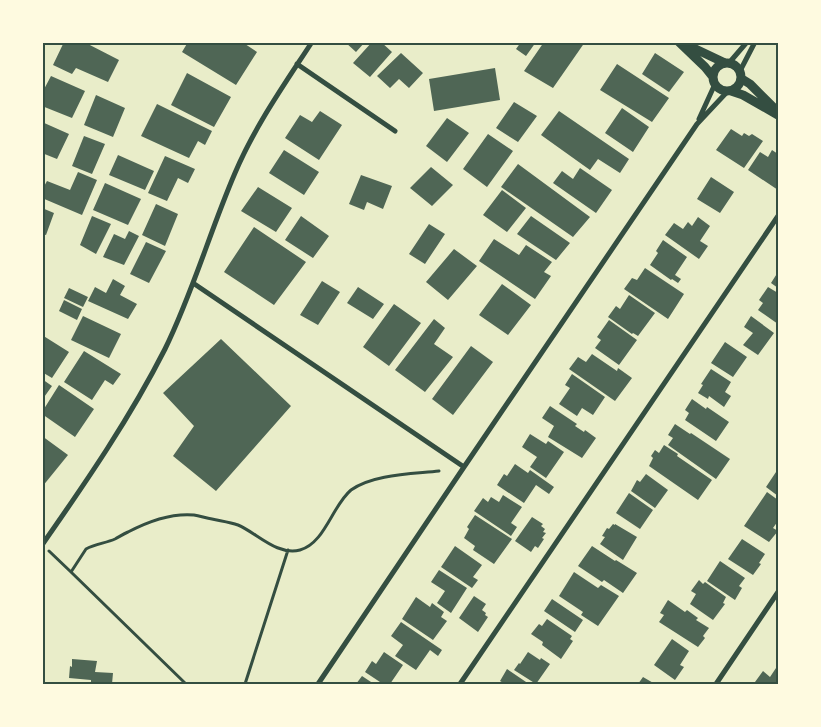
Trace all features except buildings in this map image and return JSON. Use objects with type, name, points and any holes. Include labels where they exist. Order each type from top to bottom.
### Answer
[{"type":"street","points":[[43,545],[114,439],[139,397],[165,348],[193,283],[235,172],[269,108],[312,42]]},
{"type":"street","points":[[681,42],[727,63],[736,65],[741,75],[778,113]]},
{"type":"street","points":[[681,42],[705,67],[720,89],[743,95],[778,113]]},
{"type":"street","points":[[697,124],[718,66],[727,63],[747,42]]},
{"type":"street","points":[[318,684],[697,124],[729,91],[737,88],[741,82],[741,75],[755,42]]},
{"type":"street","points":[[297,64],[395,131]]},
{"type":"street","points":[[460,684],[778,216]]},
{"type":"street","points":[[193,283],[464,467]]},
{"type":"street","points":[[716,684],[778,592]]},
{"type":"path","points":[[71,572],[86,549],[116,539],[126,532],[143,525],[176,516],[192,515],[238,525],[276,547],[299,550],[315,541],[341,501],[357,486],[383,478],[439,471]]},
{"type":"path","points":[[43,545],[186,684]]},
{"type":"path","points":[[245,684],[288,550]]}]
